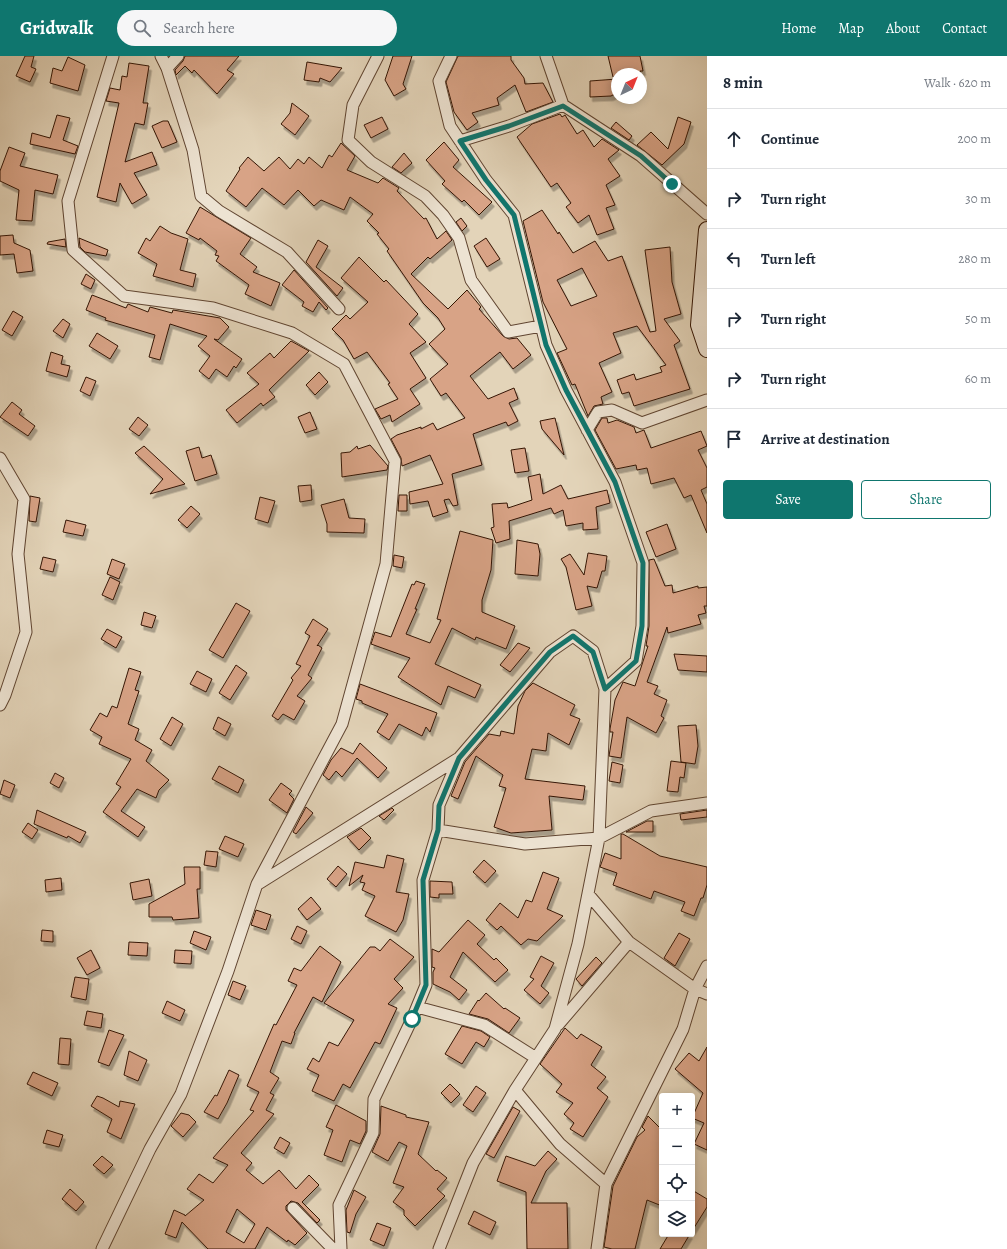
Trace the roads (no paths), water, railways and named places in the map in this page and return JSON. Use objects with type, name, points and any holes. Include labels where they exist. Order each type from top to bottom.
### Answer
[{"type":"street","points":[[102,1249],[150,1149],[181,1094],[228,970],[257,884],[342,724],[386,564],[395,461],[344,364],[292,333],[220,310],[124,296],[73,250],[68,201],[113,56]]},
{"type":"street","points":[[161,56],[167,68],[193,150],[200,196],[219,211],[287,252],[339,309]]},
{"type":"street","points":[[167,68],[178,56]]},
{"type":"street","points":[[378,56],[353,105],[348,140],[370,162],[425,196],[443,215],[459,238],[471,280],[508,332],[541,326]]},
{"type":"street","points":[[450,56],[439,81],[450,126],[486,180],[514,215],[546,345],[587,430],[615,482],[643,563],[642,626],[636,661],[605,689]]},
{"type":"street","points":[[546,56],[563,106],[641,156],[707,214]]},
{"type":"street","points":[[460,141],[509,126],[563,106]]},
{"type":"street","points":[[707,230],[699,325],[707,349]]},
{"type":"street","points":[[587,430],[598,412],[612,410],[642,423],[707,400]]},
{"type":"street","points":[[0,458],[24,499],[18,554],[26,632],[5,696],[0,705]]},
{"type":"street","points":[[257,884],[459,758],[550,652],[573,636],[593,652],[605,689],[599,838],[578,944],[555,1029]]},
{"type":"street","points":[[340,1249],[339,1205],[373,1133],[374,1099],[426,985],[423,880],[438,830],[439,806],[459,758]]},
{"type":"street","points":[[438,830],[525,844],[599,838],[651,811],[707,803]]},
{"type":"street","points":[[588,894],[629,942],[694,989],[707,994]]},
{"type":"street","points":[[439,1249],[473,1163],[515,1090],[555,1029],[629,942]]},
{"type":"street","points":[[597,1249],[606,1184],[683,1029],[694,989],[707,966]]},
{"type":"street","points":[[417,1007],[484,1024],[536,1058]]},
{"type":"street","points":[[515,1090],[560,1144],[606,1184]]},
{"type":"street","points":[[293,1208],[333,1249]]}]
